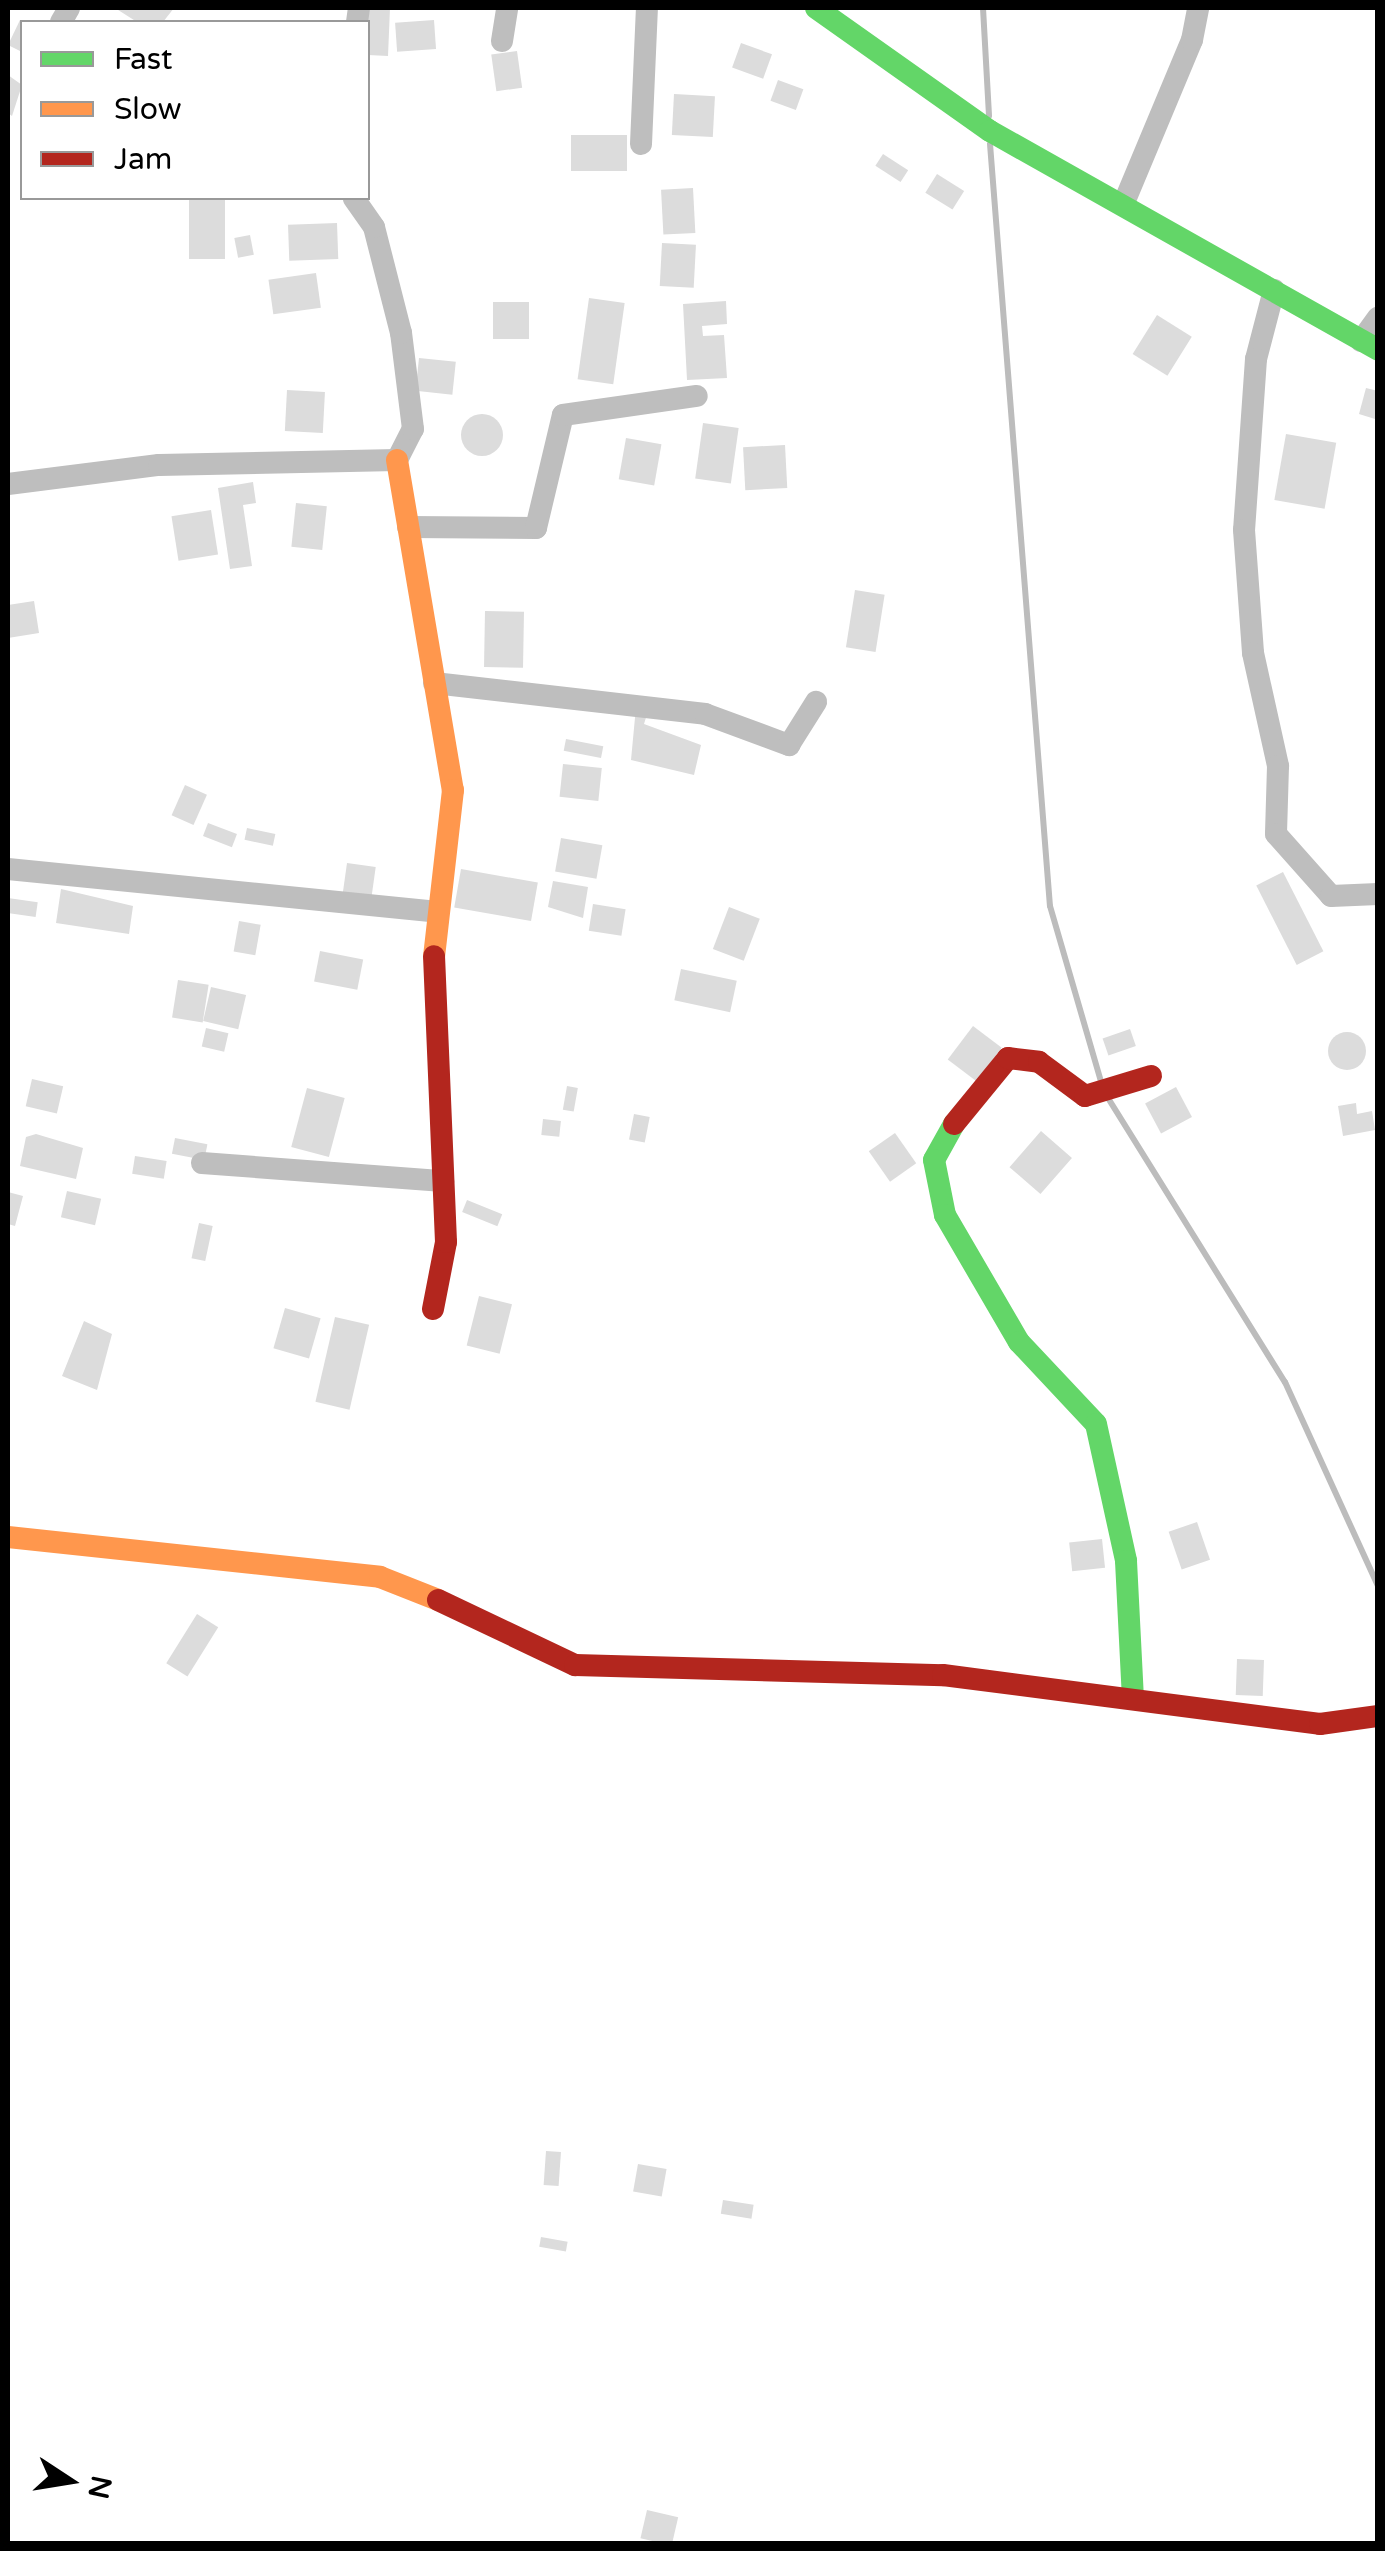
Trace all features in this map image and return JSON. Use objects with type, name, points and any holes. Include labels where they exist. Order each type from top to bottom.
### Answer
[{"type":"street","points":[[502,41],[507,8]]},
{"type":"street","points":[[641,144],[647,8]]},
{"type":"street","points":[[816,8],[990,131],[1369,345],[1378,318]]},
{"type":"street","points":[[1123,204],[1192,40],[1198,8]]},
{"type":"street","points":[[355,200],[374,226],[401,332],[413,429],[397,460],[452,790],[438,912],[446,1242],[434,1309]]},
{"type":"street","points":[[1274,290],[1256,359],[1244,530],[1252,653],[1278,766],[1276,834],[1331,896],[1378,894]]},
{"type":"street","points":[[408,526],[536,528],[563,415],[697,396]]},
{"type":"street","points":[[8,484],[159,465],[397,460]]},
{"type":"street","points":[[434,683],[705,714],[788,746],[816,702]]},
{"type":"street","points":[[8,869],[438,912]]},
{"type":"street","points":[[1132,1697],[1126,1562],[1096,1424],[1019,1342],[945,1215],[934,1160],[941,1140],[1008,1058],[1038,1062],[1085,1096],[1150,1076]]},
{"type":"street","points":[[202,1163],[444,1181]]},
{"type":"street","points":[[8,1538],[380,1577],[526,1636],[575,1664],[943,1675],[1320,1724],[1378,1716]]},
{"type":"building","points":[[115,8],[174,8],[165,20],[134,20]]},
{"type":"building","points":[[361,8],[390,8],[388,56],[370,55],[370,20],[363,20]]},
{"type":"building","points":[[20,20],[20,51],[8,45]]},
{"type":"building","points":[[434,20],[436,49],[397,52],[395,23]]},
{"type":"building","points":[[741,43],[772,54],[763,79],[732,67]]},
{"type":"building","points":[[517,51],[522,88],[496,91],[491,55]]},
{"type":"building","points":[[8,75],[20,84],[20,91],[12,116],[8,113]]},
{"type":"building","points":[[778,80],[803,89],[796,110],[770,101]]},
{"type":"building","points":[[674,94],[715,96],[713,137],[672,135]]},
{"type":"building","points":[[571,135],[627,135],[627,171],[571,171]]},
{"type":"building","points":[[883,154],[908,170],[901,182],[875,166]]},
{"type":"building","points":[[937,174],[964,191],[952,210],[925,193]]},
{"type":"building","points":[[693,188],[695,233],[663,235],[661,190]]},
{"type":"building","points":[[189,200],[225,200],[225,259],[189,259]]},
{"type":"building","points":[[337,223],[338,259],[289,261],[288,225]]},
{"type":"building","points":[[250,235],[254,255],[238,258],[234,238]]},
{"type":"building","points":[[662,243],[696,245],[694,288],[660,286]]},
{"type":"building","points":[[316,273],[321,308],[273,314],[268,280]]},
{"type":"building","points":[[589,298],[625,303],[613,384],[578,379]]},
{"type":"building","points":[[726,301],[727,324],[702,326],[703,336],[724,335],[727,378],[687,380],[683,304]]},
{"type":"building","points":[[493,302],[529,302],[529,339],[493,339]]},
{"type":"building","points":[[1157,315],[1192,337],[1167,376],[1133,354]]},
{"type":"building","points":[[419,358],[456,362],[452,395],[416,391]]},
{"type":"building","points":[[1366,388],[1378,391],[1375,419],[1359,414]]},
{"type":"building","points":[[287,390],[325,392],[323,433],[285,431]]},
{"type":"building","points":[[482,414],[497,420],[503,435],[497,450],[482,456],[467,450],[461,435],[467,420]]},
{"type":"building","points":[[703,423],[739,428],[731,483],[695,478]]},
{"type":"building","points":[[1286,434],[1336,443],[1325,509],[1274,500]]},
{"type":"building","points":[[626,438],[661,444],[654,486],[619,479]]},
{"type":"building","points":[[785,445],[787,488],[745,490],[743,447]]},
{"type":"building","points":[[253,482],[256,503],[243,505],[252,566],[230,569],[218,488]]},
{"type":"building","points":[[296,503],[327,506],[322,550],[291,547]]},
{"type":"building","points":[[211,510],[218,554],[179,561],[171,516]]},
{"type":"building","points":[[855,590],[885,595],[876,652],[846,647]]},
{"type":"building","points":[[34,601],[39,633],[8,638],[8,605]]},
{"type":"building","points":[[485,611],[524,612],[523,668],[484,667]]},
{"type":"building","points":[[636,707],[648,711],[644,724],[701,745],[694,775],[631,760]]},
{"type":"building","points":[[566,739],[603,746],[601,758],[564,751]]},
{"type":"building","points":[[563,764],[602,768],[598,801],[560,797]]},
{"type":"building","points":[[185,785],[207,795],[194,825],[172,815]]},
{"type":"building","points":[[208,823],[237,834],[232,847],[203,836]]},
{"type":"building","points":[[247,828],[275,834],[273,846],[245,840]]},
{"type":"building","points":[[561,838],[602,845],[596,879],[555,871]]},
{"type":"building","points":[[347,863],[376,867],[371,902],[342,898]]},
{"type":"building","points":[[461,869],[538,883],[531,921],[454,907]]},
{"type":"building","points":[[1283,872],[1323,951],[1297,965],[1256,886]]},
{"type":"building","points":[[553,881],[588,887],[583,918],[548,907]]},
{"type":"building","points":[[61,889],[133,906],[129,934],[56,923]]},
{"type":"building","points":[[8,898],[38,902],[36,917],[8,913]]},
{"type":"building","points":[[593,904],[626,909],[621,936],[589,931]]},
{"type":"building","points":[[729,907],[760,919],[744,961],[713,949]]},
{"type":"building","points":[[239,921],[261,925],[255,955],[234,952]]},
{"type":"building","points":[[320,951],[363,959],[357,990],[314,981]]},
{"type":"building","points":[[681,969],[737,981],[730,1012],[674,1000]]},
{"type":"building","points":[[178,980],[209,985],[203,1022],[172,1018]]},
{"type":"building","points":[[211,987],[246,995],[238,1029],[203,1021]]},
{"type":"building","points":[[973,1026],[1002,1048],[976,1081],[948,1060]]},
{"type":"building","points":[[206,1028],[228,1033],[224,1052],[202,1047]]},
{"type":"building","points":[[1130,1029],[1136,1046],[1108,1055],[1103,1038]]},
{"type":"building","points":[[1347,1032],[1361,1037],[1366,1051],[1361,1065],[1347,1070],[1333,1065],[1328,1051],[1333,1037]]},
{"type":"building","points":[[32,1079],[63,1086],[57,1113],[26,1106]]},
{"type":"building","points":[[567,1086],[578,1088],[574,1112],[563,1110]]},
{"type":"building","points":[[1176,1087],[1192,1117],[1161,1133],[1145,1103]]},
{"type":"building","points":[[307,1088],[345,1098],[329,1157],[291,1147]]},
{"type":"building","points":[[1356,1103],[1357,1114],[1372,1111],[1375,1130],[1343,1136],[1338,1106]]},
{"type":"building","points":[[634,1114],[650,1117],[645,1143],[629,1140]]},
{"type":"building","points":[[543,1119],[561,1121],[559,1137],[541,1135]]},
{"type":"building","points":[[1041,1131],[1072,1158],[1040,1194],[1010,1167]]},
{"type":"building","points":[[895,1133],[916,1163],[890,1182],[869,1151]]},
{"type":"building","points":[[36,1134],[83,1148],[76,1179],[20,1166],[26,1137]]},
{"type":"building","points":[[175,1138],[207,1144],[204,1160],[172,1154]]},
{"type":"building","points":[[135,1156],[167,1161],[164,1179],[132,1174]]},
{"type":"building","points":[[67,1191],[101,1199],[95,1225],[61,1217]]},
{"type":"building","points":[[8,1192],[23,1196],[15,1226],[8,1224]]},
{"type":"building","points":[[467,1200],[502,1214],[497,1226],[462,1212]]},
{"type":"building","points":[[199,1223],[213,1226],[205,1261],[192,1258]]},
{"type":"building","points":[[479,1296],[512,1304],[500,1354],[467,1345]]},
{"type":"building","points":[[285,1308],[321,1318],[309,1359],[273,1348]]},
{"type":"building","points":[[335,1317],[369,1325],[350,1410],[315,1402]]},
{"type":"building","points":[[84,1321],[112,1334],[97,1390],[62,1376]]},
{"type":"building","points":[[1197,1522],[1210,1560],[1182,1570],[1169,1532]]},
{"type":"building","points":[[1102,1539],[1105,1568],[1072,1571],[1069,1542]]},
{"type":"building","points":[[197,1614],[218,1627],[187,1676],[166,1663]]},
{"type":"building","points":[[1237,1659],[1264,1660],[1263,1696],[1236,1695]]},
{"type":"building","points":[[546,2151],[561,2152],[559,2186],[544,2185]]},
{"type":"building","points":[[638,2164],[667,2169],[662,2197],[633,2192]]},
{"type":"building","points":[[723,2200],[754,2205],[751,2219],[721,2214]]},
{"type":"building","points":[[541,2237],[568,2242],[566,2252],[539,2247]]},
{"type":"building","points":[[647,2510],[678,2517],[672,2544],[640,2538]]},
{"type":"waterway","points":[[983,8],[989,116]]},
{"type":"waterway","points":[[990,144],[1050,906],[1101,1081]]},
{"type":"waterway","points":[[1108,1098],[1285,1382],[1378,1586]]},
{"type":"traffic: fast","points":[[816,8],[990,131],[1378,350]]},
{"type":"traffic: fast","points":[[954,1124],[934,1160],[945,1215],[1019,1342],[1096,1424],[1126,1561],[1133,1697]]},
{"type":"traffic: slow","points":[[397,460],[453,790],[434,956]]},
{"type":"traffic: slow","points":[[8,1537],[380,1577],[438,1600]]},
{"type":"traffic: jam","points":[[433,1309],[446,1242],[434,956]]},
{"type":"traffic: jam","points":[[954,1124],[1008,1058],[1039,1062],[1085,1096],[1151,1076]]},
{"type":"traffic: jam","points":[[438,1600],[575,1665],[943,1675],[1320,1724],[1378,1716]]}]
